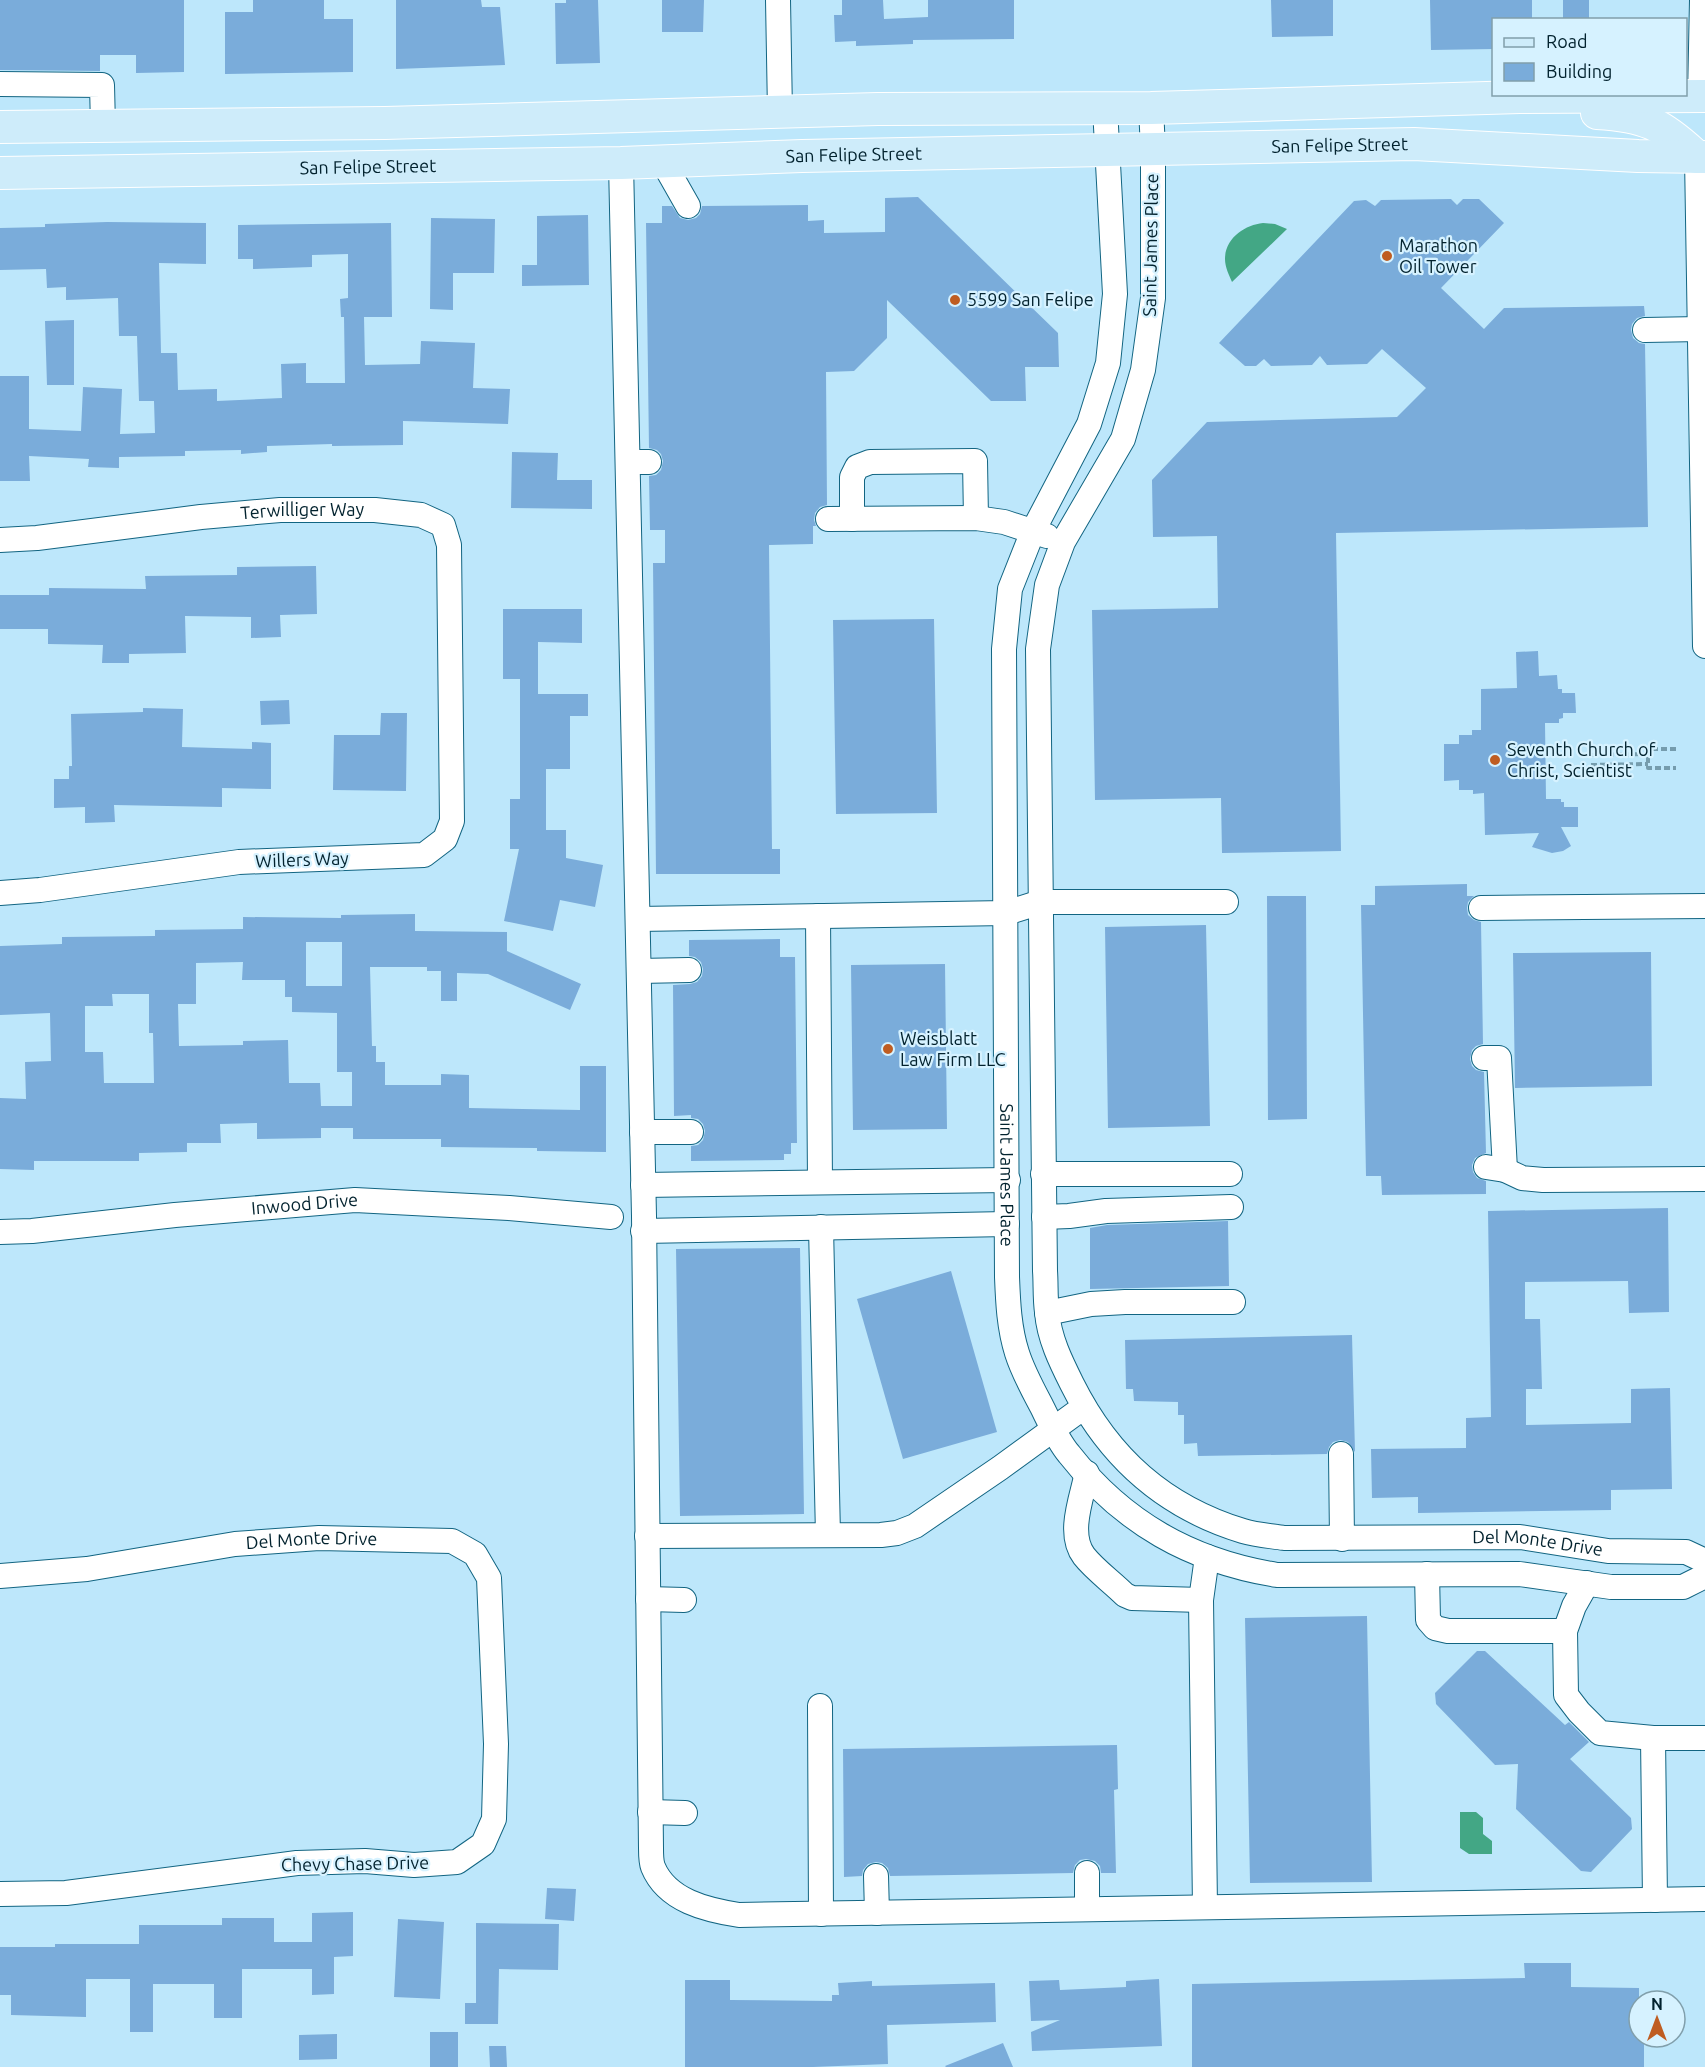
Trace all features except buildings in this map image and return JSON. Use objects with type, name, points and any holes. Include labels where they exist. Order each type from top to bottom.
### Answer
[{"type":"main road","points":[[0,127],[385,123],[780,112],[1151,108],[1520,97],[1702,96]]},
{"type":"main road","points":[[1520,97],[1562,110],[1638,118],[1657,125],[1702,153]]},
{"type":"main road","points":[[619,118],[621,163]]},
{"type":"main road","points":[[306,123],[306,169]]},
{"type":"main road","name":"San Felipe Street","points":[[0,172],[621,163],[1153,148],[1414,144],[1638,156],[1702,153]]},
{"type":"street","points":[[778,0],[780,112]]},
{"type":"street","points":[[1702,0],[1702,96]]},
{"type":"street","points":[[0,84],[102,85],[103,126]]},
{"type":"street","name":"Saint James Place","points":[[1106,108],[1115,294],[1108,363],[1089,424],[1033,531],[1010,590],[1004,649],[1009,1316],[1017,1353],[1030,1384],[1068,1454],[1116,1504],[1161,1537],[1207,1557]]},
{"type":"street","name":"Saint James Place","points":[[1151,108],[1153,298],[1143,370],[1123,439],[1063,542],[1047,585],[1038,649],[1043,1174],[1047,1313],[1057,1353],[1083,1407],[1111,1447],[1143,1479],[1166,1496],[1208,1519]]},
{"type":"street","points":[[1702,153],[1700,328],[1705,646]]},
{"type":"street","points":[[663,162],[688,206]]},
{"type":"street","points":[[621,163],[639,462],[646,850],[638,919],[644,1231],[650,1812],[653,1866],[667,1887],[687,1902],[708,1910],[739,1915],[1705,1899]]},
{"type":"street","points":[[1645,330],[1700,328]]},
{"type":"street","points":[[852,519],[852,477],[857,467],[870,462],[975,461],[976,518]]},
{"type":"street","name":"Terwilliger Way","points":[[0,540],[37,538],[201,516],[280,510],[375,510],[421,515],[443,525],[449,545],[452,686]]},
{"type":"street","points":[[828,519],[976,518],[1004,522],[1063,542]]},
{"type":"street","name":"Willers Way","points":[[0,892],[40,890],[238,862],[424,855],[445,839],[452,821],[452,686]]},
{"type":"street","points":[[638,919],[1006,913],[1041,902],[1226,902]]},
{"type":"street","points":[[1481,908],[1705,906]]},
{"type":"street","points":[[818,916],[820,1182]]},
{"type":"street","points":[[639,971],[689,970]]},
{"type":"street","points":[[1484,1058],[1499,1058],[1496,1168],[1522,1178],[1543,1180],[1705,1179]]},
{"type":"street","points":[[642,1132],[691,1132]]},
{"type":"street","points":[[1043,1174],[1230,1174]]},
{"type":"street","points":[[643,1185],[1008,1180]]},
{"type":"street","name":"Inwood Drive","points":[[0,1232],[32,1231],[175,1215],[355,1200],[509,1208],[611,1217]]},
{"type":"street","points":[[1044,1217],[1231,1207]]},
{"type":"street","points":[[644,1231],[1007,1224]]},
{"type":"street","points":[[821,1227],[828,1535]]},
{"type":"street","points":[[1047,1313],[1102,1303],[1233,1302]]},
{"type":"street","points":[[647,1536],[889,1534],[915,1526],[1083,1407]]},
{"type":"street","points":[[1341,1454],[1342,1539]]},
{"type":"street","points":[[1087,1473],[1076,1530],[1078,1544],[1084,1555],[1125,1595],[1132,1598],[1201,1600]]},
{"type":"street","name":"Del Monte Drive","points":[[1208,1519],[1246,1532],[1284,1539],[1520,1537],[1608,1551],[1686,1552],[1705,1561]]},
{"type":"street","name":"Del Monte Drive","points":[[0,1576],[87,1569],[235,1544],[319,1539],[452,1541],[475,1554],[489,1578],[494,1695]]},
{"type":"street","points":[[1368,1539],[1369,1575]]},
{"type":"street","points":[[1205,1907],[1201,1600],[1207,1557]]},
{"type":"street","name":"Del Monte Drive","points":[[1207,1557],[1242,1569],[1277,1575],[1519,1574],[1611,1587],[1683,1587],[1705,1576]]},
{"type":"street","points":[[1427,1574],[1428,1620],[1435,1628],[1448,1631],[1565,1631]]},
{"type":"street","points":[[1587,1583],[1574,1606],[1565,1631],[1566,1695],[1600,1733],[1653,1738],[1705,1738]]},
{"type":"street","points":[[648,1599],[684,1600]]},
{"type":"street","name":"Chevy Chase Drive","points":[[0,1894],[66,1893],[297,1863],[365,1861],[414,1865],[457,1862],[483,1844],[494,1819],[494,1695]]},
{"type":"street","points":[[820,1706],[821,1914]]},
{"type":"street","points":[[1653,1738],[1655,1900]]},
{"type":"street","points":[[650,1812],[685,1813]]},
{"type":"street","points":[[1087,1873],[1087,1909]]},
{"type":"street","points":[[876,1876],[877,1913]]},
{"type":"path","points":[[1676,748],[1648,749],[1648,768],[1676,768]]},
{"type":"path","points":[[1590,755],[1648,754]]},
{"type":"path","points":[[1591,765],[1648,764]]},
{"type":"shaded area","points":[[1263,223],[1275,224],[1287,229],[1232,282],[1225,262],[1228,245],[1243,230]]},
{"type":"shaded area","points":[[1460,1812],[1476,1812],[1483,1818],[1483,1834],[1492,1841],[1492,1854],[1469,1854],[1460,1848]]},
{"type":"place","name":"Marathon Oil Tower","points":[[1387,256]]},
{"type":"place","name":"5599 San Felipe","points":[[955,300]]},
{"type":"place","name":"Seventh Church of Christ, Scientist","points":[[1495,760]]},
{"type":"place","name":"Weisblatt Law Firm LLC","points":[[888,1049]]}]
